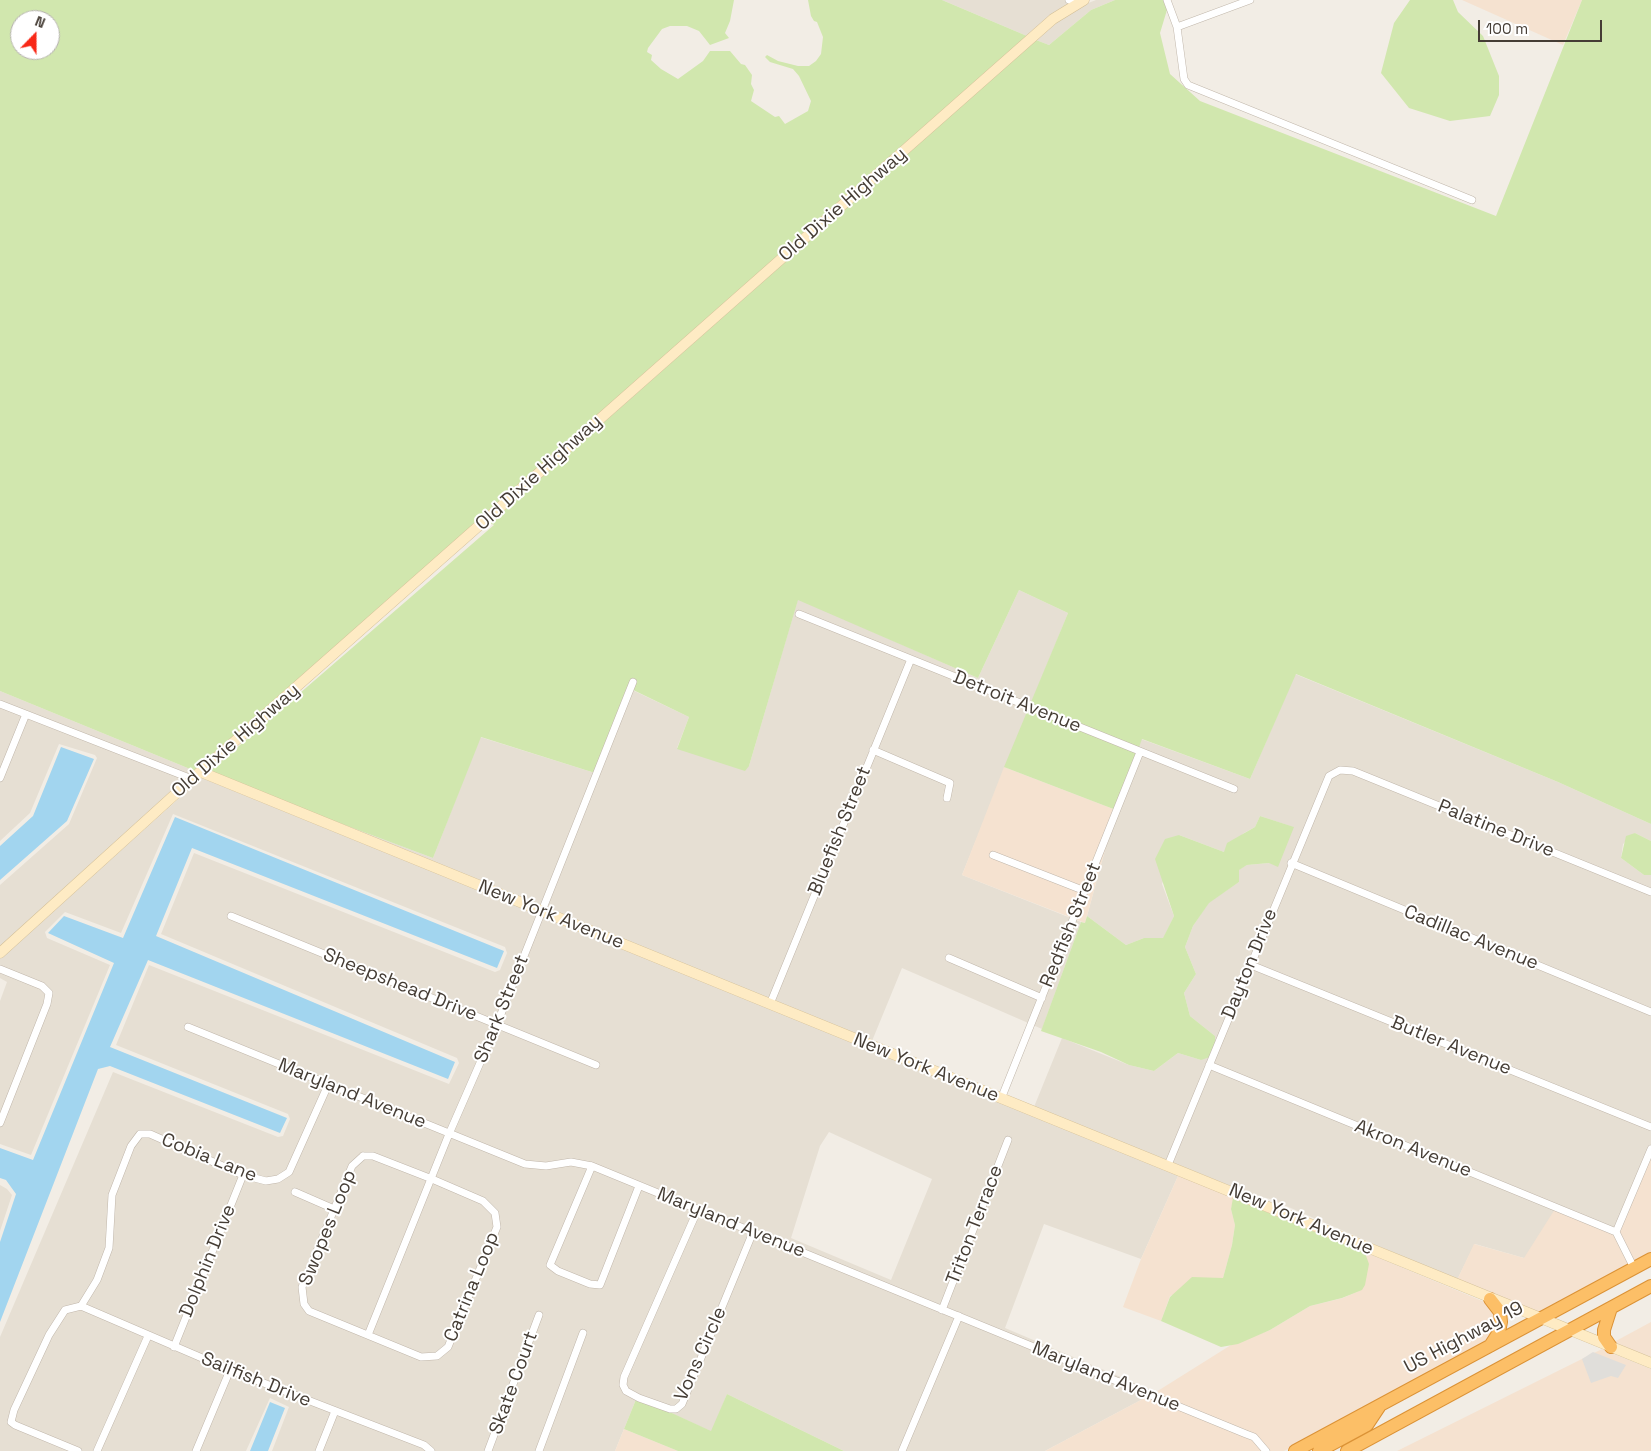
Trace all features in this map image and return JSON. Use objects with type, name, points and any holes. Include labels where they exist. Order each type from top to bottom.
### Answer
[{"type":"highway","name":"US Highway 19","points":[[1295,1451],[1651,1259]]},
{"type":"highway","points":[[1347,1451],[1651,1286]]},
{"type":"highway","points":[[1490,1299],[1500,1312],[1501,1322],[1499,1332],[1490,1346]]},
{"type":"highway","points":[[1611,1308],[1604,1330],[1604,1337],[1611,1347]]},
{"type":"highway","points":[[1319,1451],[1368,1425],[1380,1405]]},
{"type":"street","points":[[1167,0],[1177,27],[1184,80],[1188,85],[1472,200]]},
{"type":"street","points":[[1177,27],[1250,0]]},
{"type":"street","name":"Old Dixie Highway","points":[[0,953],[192,779],[1053,19],[1077,1]]},
{"type":"street","name":"Detroit Avenue","points":[[800,614],[1234,789]]},
{"type":"street","name":"Bluefish Street","points":[[770,1004],[910,659]]},
{"type":"street","name":"Shark Street","points":[[368,1335],[449,1134],[497,1024],[633,682]]},
{"type":"street","points":[[0,704],[192,779]]},
{"type":"street","points":[[0,778],[26,714]]},
{"type":"street","points":[[873,750],[950,783],[947,798]]},
{"type":"street","name":"Redfish Street","points":[[1001,1099],[1140,752]]},
{"type":"street","name":"Dayton Drive","points":[[1168,1165],[1328,776],[1340,770]]},
{"type":"street","name":"Palatine Drive","points":[[1340,770],[1353,771],[1651,892]]},
{"type":"street","name":"New York Avenue","points":[[201,772],[1001,1099],[1168,1165],[1539,1319],[1651,1363]]},
{"type":"street","points":[[993,855],[1085,891]]},
{"type":"street","name":"Cadillac Avenue","points":[[1291,864],[1651,1012]]},
{"type":"street","name":"Sheepshead Drive","points":[[232,916],[596,1065]]},
{"type":"street","points":[[949,958],[1042,998]]},
{"type":"street","name":"Butler Avenue","points":[[1251,965],[1651,1127]]},
{"type":"street","points":[[0,969],[42,986],[48,992],[47,1004],[0,1123]]},
{"type":"street","name":"Maryland Avenue","points":[[188,1027],[525,1164],[546,1166],[571,1162],[592,1166],[1254,1437],[1266,1451]]},
{"type":"street","name":"Akron Avenue","points":[[1210,1065],[1616,1232]]},
{"type":"street","name":"Cobia Lane","points":[[81,1306],[98,1280],[110,1248],[112,1195],[131,1146],[140,1134],[150,1134],[243,1175],[266,1181],[278,1179],[289,1172],[328,1085]]},
{"type":"street","name":"Triton Terrace","points":[[942,1310],[1008,1140]]},
{"type":"street","points":[[1634,1268],[1616,1232],[1651,1149]]},
{"type":"street","name":"Swopes Loop","points":[[368,1335],[309,1310],[301,1295],[302,1287],[334,1208],[352,1166],[363,1156],[373,1156],[432,1179]]},
{"type":"street","points":[[592,1166],[550,1265],[558,1271],[590,1284],[600,1285],[639,1186]]},
{"type":"street","name":"Dolphin Drive","points":[[174,1347],[243,1175]]},
{"type":"street","name":"Catrina Loop","points":[[368,1335],[421,1356],[437,1356],[448,1347],[497,1227],[497,1220],[495,1213],[483,1201],[432,1179]]},
{"type":"street","points":[[295,1192],[334,1208]]},
{"type":"street","name":"Vons Circle","points":[[698,1209],[624,1376],[623,1385],[626,1391],[639,1398],[670,1409],[676,1409],[682,1404],[753,1232]]},
{"type":"street","points":[[78,1451],[14,1425],[11,1422],[14,1410],[49,1335],[64,1310],[81,1306]]},
{"type":"street","name":"Sailfish Drive","points":[[81,1306],[230,1370],[424,1445],[431,1451]]},
{"type":"street","name":"Skate Court","points":[[488,1451],[539,1315]]},
{"type":"street","points":[[902,1451],[959,1316]]},
{"type":"street","points":[[539,1451],[583,1333]]},
{"type":"street","points":[[97,1451],[148,1336]]},
{"type":"street","points":[[196,1451],[230,1370]]},
{"type":"street","points":[[319,1451],[335,1411]]},
{"type":"shaded area","points":[[942,0],[1074,0],[1051,15],[1027,36]]},
{"type":"shaded area","points":[[1096,0],[1115,0],[1091,10],[1049,45],[1036,40],[1055,23],[1078,7]]},
{"type":"shaded area","points":[[1462,0],[1582,0],[1563,45]]},
{"type":"shaded area","points":[[1019,590],[1068,613],[962,875],[1081,922],[1042,1029],[902,968],[872,1041],[310,812],[433,858],[480,737],[595,773],[626,687],[689,717],[677,748],[749,766],[798,599],[978,678]]},
{"type":"shaded area","points":[[1295,674],[1558,782],[1651,824],[1651,841],[1635,833],[1623,844],[1621,858],[1644,875],[1651,875],[1651,1153],[1617,1236],[1524,1258],[1475,1244],[1457,1280],[1270,1199],[1251,1194],[1034,1107],[1062,1038],[1129,1065],[1154,1071],[1178,1053],[1201,1060],[1215,1036],[1190,1016],[1184,993],[1196,974],[1185,947],[1193,926],[1209,902],[1239,882],[1238,870],[1247,865],[1269,863],[1293,827],[1260,816],[1255,827],[1244,833],[1224,852],[1179,835],[1162,884],[1174,916],[1163,939],[1144,938],[1126,945],[1087,916],[1116,810],[1141,739],[1250,779]]},
{"type":"shaded area","points":[[0,691],[195,771],[0,947],[0,885],[69,824],[97,758],[95,755],[59,744],[30,813],[0,841]]},
{"type":"shaded area","points":[[1004,767],[1116,810],[1085,923],[962,875]]},
{"type":"shaded area","points":[[202,778],[1187,1178],[1178,1176],[1141,1259],[1044,1224],[1005,1328],[1156,1392],[1045,1451],[844,1451],[727,1394],[712,1432],[637,1397],[615,1451],[272,1451],[289,1407],[270,1398],[246,1451],[0,1451],[0,1337],[113,1072],[278,1137],[283,1136],[290,1119],[288,1114],[116,1045],[149,965],[449,1084],[459,1063],[457,1058],[161,934],[194,853],[495,972],[500,970],[507,953],[505,947],[173,814],[121,933],[65,912],[45,932],[47,938],[110,965],[31,1155],[0,1144],[0,1001],[7,982],[0,978],[0,959]],"holes":[[[829,1132],[932,1179],[891,1280],[791,1238],[820,1146]]]},
{"type":"shaded area","points":[[1651,1153],[1651,1253],[1539,1314],[1457,1280],[1474,1244],[1524,1258],[1555,1209],[1617,1236]]},
{"type":"shaded area","points":[[1178,1176],[1187,1178],[1487,1303],[1496,1314],[1497,1322],[1488,1342],[1284,1451],[1045,1451],[1156,1392],[1231,1345],[1270,1330],[1310,1306],[1343,1298],[1361,1290],[1234,1198],[1231,1209],[1235,1225],[1223,1278],[1170,1296],[1161,1321],[1123,1307],[1141,1259]]},
{"type":"shaded area","points":[[0,1185],[12,1195],[0,1231]]},
{"type":"shaded area","points":[[1651,1322],[1651,1358],[1614,1342]]},
{"type":"shaded area","points":[[1602,1349],[1651,1369],[1651,1451],[1397,1451]]},
{"type":"shaded area","points":[[1593,1352],[1626,1365],[1618,1378],[1611,1376],[1591,1383],[1582,1359]]},
{"type":"shaded area","points":[[624,1429],[678,1451],[615,1451]]},
{"type":"green space","points":[[0,0],[734,0],[730,21],[725,33],[729,38],[710,45],[699,31],[687,26],[670,26],[662,29],[647,52],[652,55],[651,60],[661,69],[678,79],[703,61],[710,51],[730,51],[741,64],[745,65],[752,75],[751,84],[754,90],[751,101],[775,117],[779,116],[785,124],[808,111],[811,101],[799,76],[793,69],[770,62],[765,57],[767,55],[778,61],[798,66],[809,66],[816,61],[821,54],[823,37],[817,22],[811,16],[808,0],[942,0],[1027,36],[195,771],[0,691]]},
{"type":"green space","points":[[1115,0],[1170,0],[1160,33],[1170,74],[1200,101],[1496,216],[1582,0],[1651,0],[1651,824],[1558,782],[1296,674],[1250,779],[1142,739],[1116,810],[1004,767],[1068,613],[1019,590],[978,678],[798,600],[749,766],[745,771],[677,749],[689,717],[627,687],[595,773],[481,737],[433,858],[310,812],[210,771],[494,525],[490,523],[1036,40],[1049,45],[1091,10]]},
{"type":"green space","points":[[1410,0],[1453,0],[1458,12],[1483,36],[1499,76],[1499,95],[1490,116],[1450,121],[1409,108],[1381,73],[1394,23]]},
{"type":"green space","points":[[1260,816],[1294,827],[1278,867],[1269,863],[1247,865],[1239,870],[1239,882],[1209,903],[1193,926],[1185,947],[1196,974],[1184,993],[1190,1016],[1215,1036],[1216,1055],[1201,1060],[1178,1053],[1154,1071],[1129,1065],[1101,1052],[1041,1031],[1081,922],[1085,923],[1087,916],[1126,945],[1144,938],[1163,938],[1174,916],[1155,859],[1165,839],[1179,835],[1224,852],[1227,843],[1255,827]]},
{"type":"green space","points":[[1635,833],[1651,841],[1651,875],[1644,875],[1621,858],[1626,836]]},
{"type":"green space","points":[[1233,1198],[1365,1253],[1369,1264],[1365,1285],[1362,1290],[1342,1298],[1310,1306],[1270,1330],[1238,1344],[1221,1347],[1161,1321],[1170,1297],[1192,1277],[1223,1278],[1235,1225],[1231,1209]]},
{"type":"green space","points":[[727,1394],[844,1451],[678,1451],[624,1429],[637,1397],[711,1431]]},
{"type":"water","points":[[61,747],[94,759],[67,821],[0,880],[0,846],[33,816]]},
{"type":"water","points":[[175,817],[504,951],[497,968],[192,848],[156,936],[455,1062],[448,1079],[148,960],[110,1047],[287,1118],[280,1133],[110,1066],[98,1069],[0,1322],[0,1242],[16,1194],[6,1180],[0,1178],[0,1148],[33,1160],[114,963],[48,933],[64,916],[123,938]]},
{"type":"water","points":[[270,1402],[285,1408],[268,1451],[250,1451]]}]
